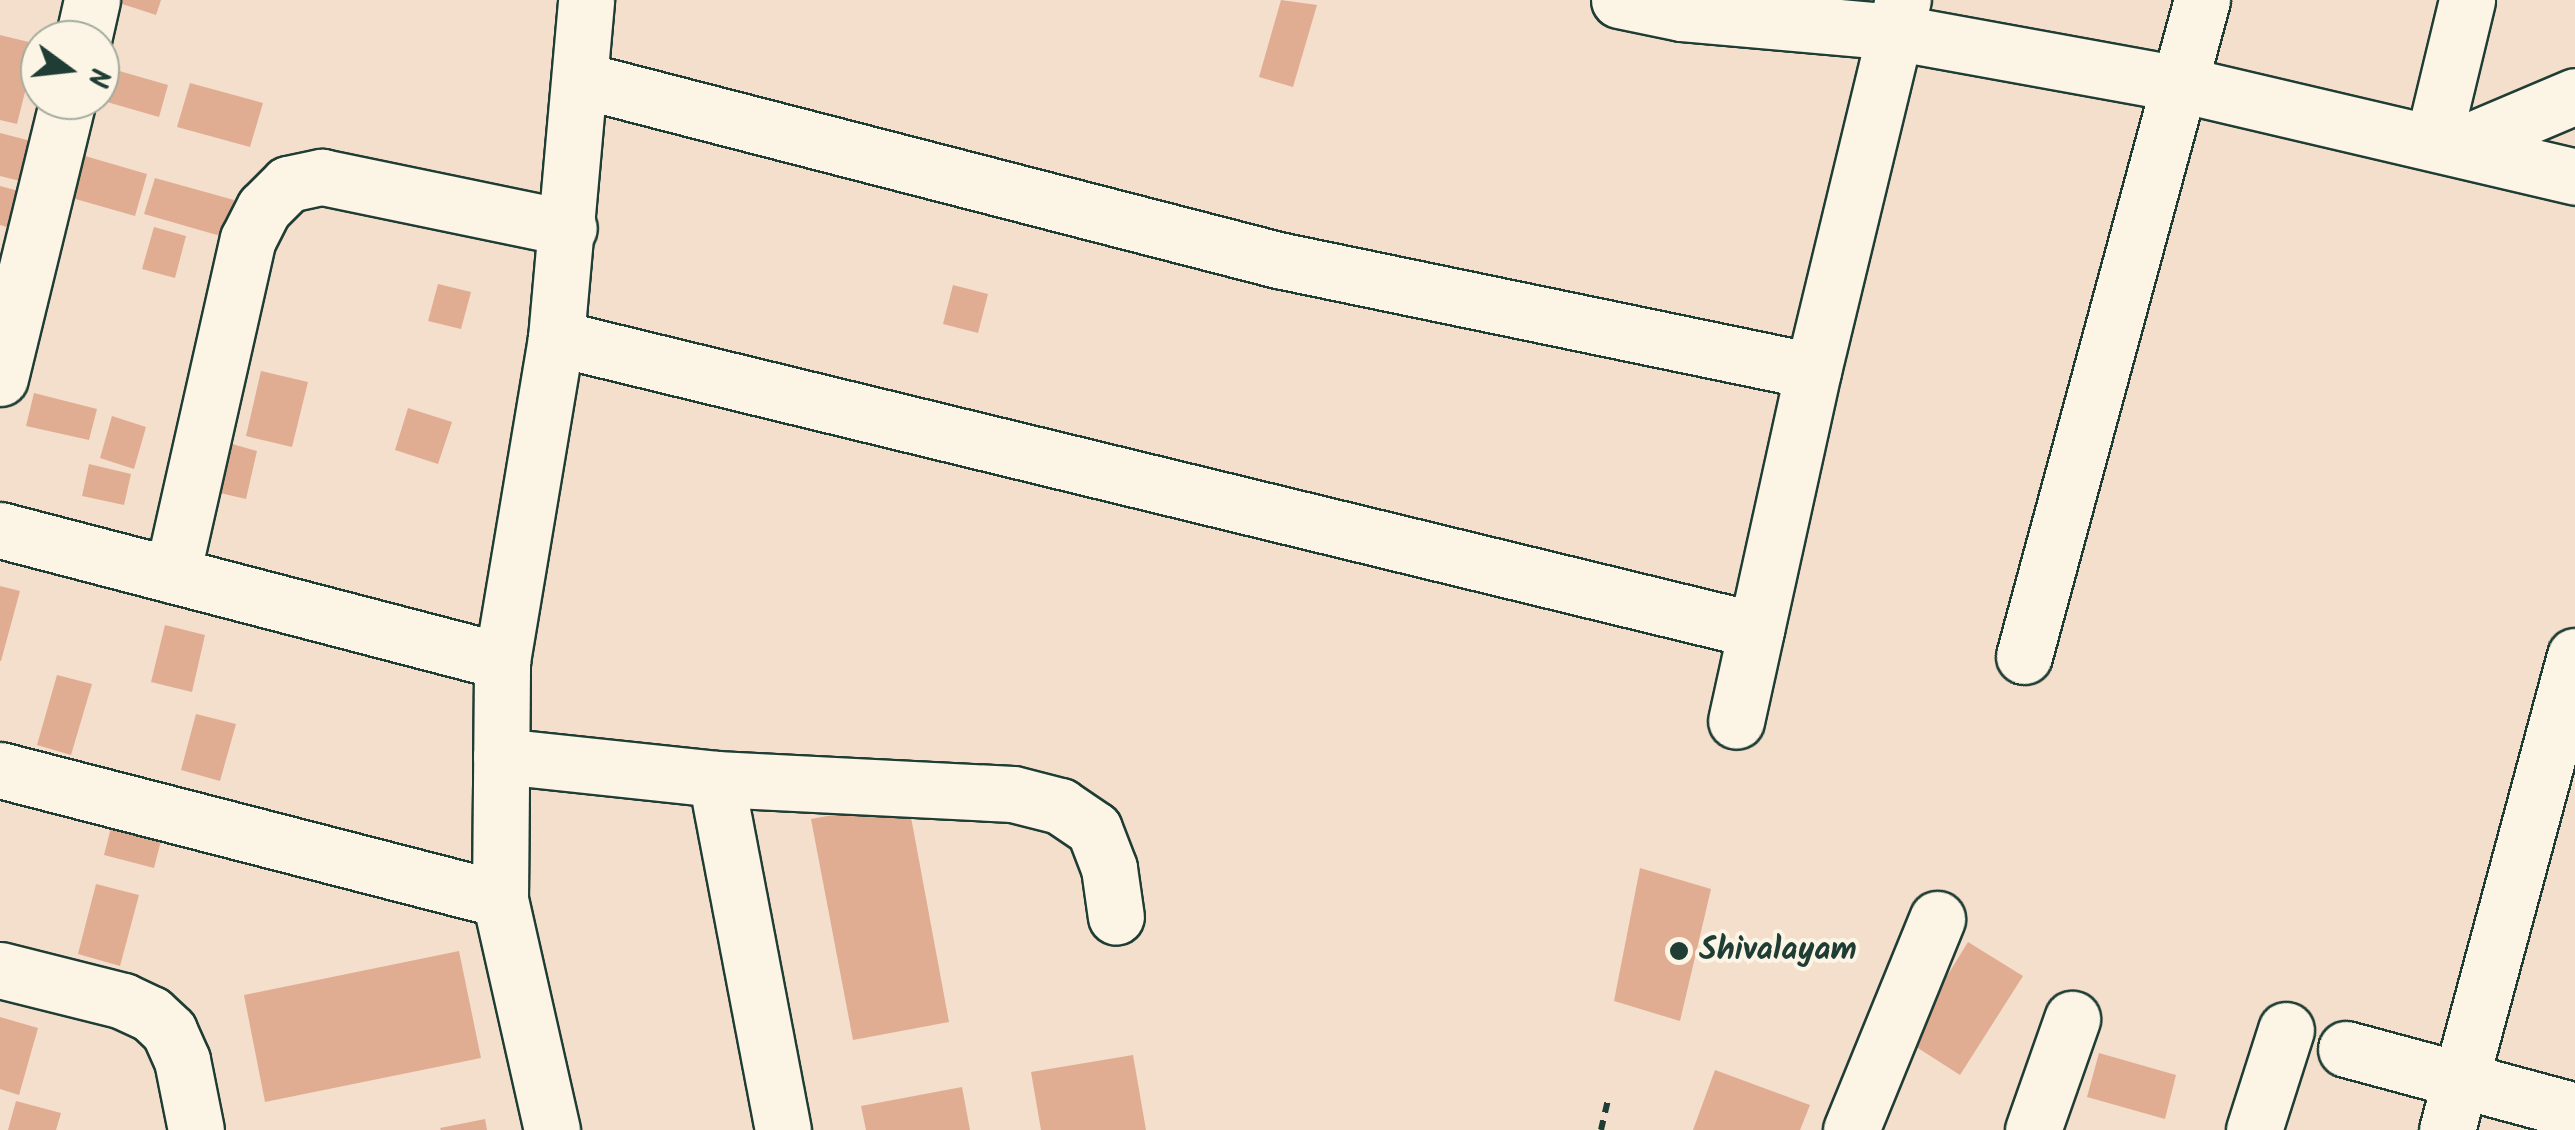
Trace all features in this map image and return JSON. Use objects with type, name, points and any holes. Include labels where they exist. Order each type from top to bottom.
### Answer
[{"type":"street","points":[[552,1130],[500,899],[502,661],[556,338],[569,228],[586,0]]},
{"type":"street","points":[[1618,0],[1684,7],[1898,16],[2575,177]]},
{"type":"street","points":[[2024,656],[2202,0]]},
{"type":"street","points":[[2444,144],[2467,0]]},
{"type":"street","points":[[1736,721],[1813,370],[1898,16]]},
{"type":"street","points":[[581,80],[1278,260],[1813,370]]},
{"type":"street","points":[[2444,144],[2575,96]]},
{"type":"street","points":[[0,378],[63,120]]},
{"type":"street","points":[[172,575],[248,239],[264,208],[288,184],[322,177],[569,228]]},
{"type":"street","points":[[556,338],[1756,630]]},
{"type":"street","points":[[0,530],[502,661]]},
{"type":"street","points":[[2454,1105],[2575,656]]},
{"type":"street","points":[[501,756],[716,779],[1012,794],[1060,806],[1094,829],[1109,868],[1116,917]]},
{"type":"street","points":[[0,770],[500,899]]},
{"type":"street","points":[[716,779],[783,1130]]},
{"type":"street","points":[[1851,1130],[1937,919]]},
{"type":"street","points":[[0,970],[123,1001],[150,1014],[169,1031],[182,1060],[196,1130]]},
{"type":"street","points":[[2033,1130],[2072,1019]]},
{"type":"street","points":[[2254,1130],[2286,1030]]},
{"type":"street","points":[[2346,1049],[2454,1105],[2575,1111]]},
{"type":"path","points":[[1600,1130],[1608,1100]]},
{"type":"building","points":[[110,0],[161,0],[156,15]]},
{"type":"building","points":[[1281,0],[1317,5],[1293,87],[1259,77]]},
{"type":"building","points":[[0,35],[20,40],[20,112],[17,124],[0,120]]},
{"type":"building","points":[[120,71],[168,85],[159,117],[120,106]]},
{"type":"building","points":[[190,83],[263,103],[250,147],[177,127]]},
{"type":"building","points":[[0,133],[43,144],[32,184],[0,176]]},
{"type":"building","points":[[85,156],[147,174],[135,216],[72,198]]},
{"type":"building","points":[[155,178],[234,200],[224,237],[144,214]]},
{"type":"building","points":[[0,186],[34,195],[24,232],[0,225]]},
{"type":"building","points":[[154,227],[186,236],[175,278],[142,269]]},
{"type":"building","points":[[438,284],[471,292],[461,329],[428,321]]},
{"type":"building","points":[[953,285],[988,294],[978,333],[943,324]]},
{"type":"building","points":[[261,371],[308,382],[292,447],[246,436]]},
{"type":"building","points":[[34,393],[97,409],[89,440],[26,426]]},
{"type":"building","points":[[408,408],[452,422],[438,464],[395,450]]},
{"type":"building","points":[[112,416],[146,427],[134,469],[100,458]]},
{"type":"building","points":[[232,444],[257,451],[246,499],[220,493]]},
{"type":"building","points":[[89,464],[131,474],[124,505],[82,496]]},
{"type":"building","points":[[0,586],[20,591],[1,661],[0,661]]},
{"type":"building","points":[[165,625],[205,635],[192,692],[151,682]]},
{"type":"building","points":[[57,675],[92,684],[71,755],[37,745]]},
{"type":"building","points":[[196,714],[236,724],[220,781],[181,770]]},
{"type":"building","points":[[908,801],[949,1022],[853,1040],[811,819]]},
{"type":"building","points":[[116,808],[166,821],[154,868],[104,855]]},
{"type":"building","points":[[1640,868],[1711,889],[1680,1021],[1614,1001]]},
{"type":"building","points":[[96,884],[139,895],[120,966],[78,954]]},
{"type":"building","points":[[1968,942],[2023,976],[1960,1075],[1907,1041]]},
{"type":"building","points":[[459,951],[481,1058],[265,1102],[244,995]]},
{"type":"building","points":[[0,1017],[38,1028],[19,1095],[0,1089]]},
{"type":"building","points":[[2099,1053],[2176,1075],[2165,1119],[2087,1097]]},
{"type":"building","points":[[1133,1055],[1146,1130],[1041,1130],[1031,1072]]},
{"type":"building","points":[[1715,1070],[1810,1105],[1800,1130],[1693,1130]]},
{"type":"building","points":[[962,1087],[970,1130],[866,1130],[861,1106]]},
{"type":"building","points":[[16,1101],[61,1113],[56,1130],[8,1130]]},
{"type":"building","points":[[485,1119],[487,1130],[440,1128]]},
{"type":"place","name":"Shivalayam","points":[[1679,951]]}]
